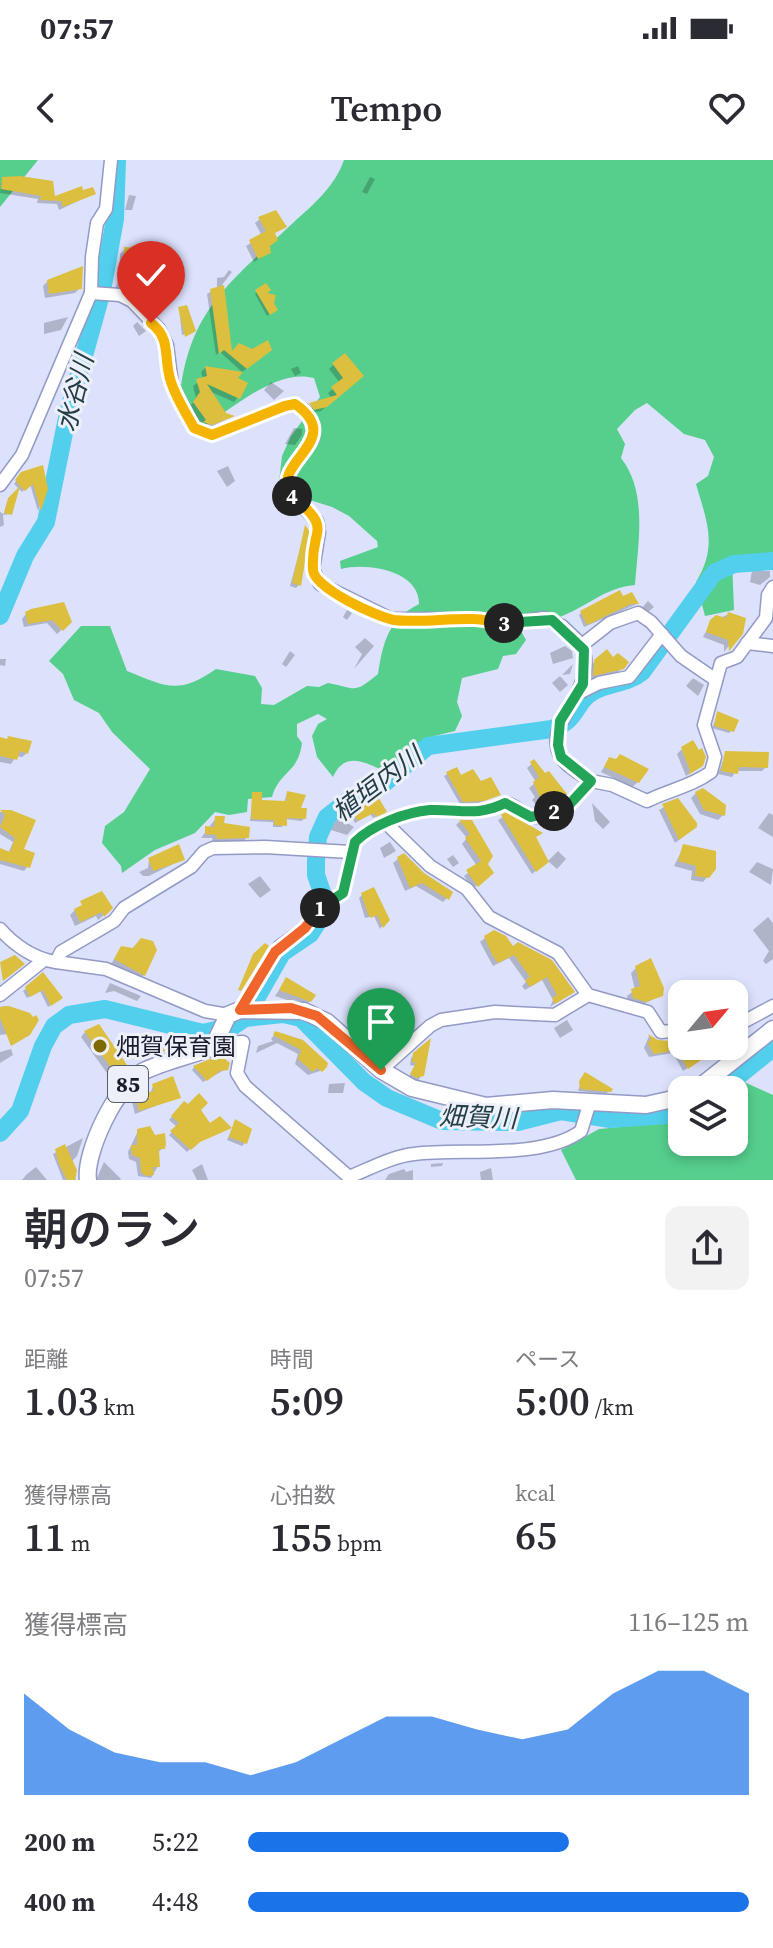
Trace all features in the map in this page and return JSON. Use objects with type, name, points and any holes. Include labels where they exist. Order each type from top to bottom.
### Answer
[{"type":"main road","name":"85","points":[[88,1180],[92,1154],[102,1126],[130,1081],[140,1072],[233,1021],[291,1008],[317,1016],[381,1070],[431,1095],[486,1106],[553,1100],[646,1105],[668,1100]]},
{"type":"main road","points":[[714,1076],[773,1029]]},
{"type":"street","points":[[0,485],[22,455],[91,293],[97,223],[106,209],[111,160]]},
{"type":"street","points":[[91,293],[120,295],[132,301],[159,329],[167,345],[172,385],[194,428],[212,435],[285,406],[295,404],[304,410],[313,425],[313,439],[294,464],[287,487],[289,493],[317,521],[319,532],[313,569],[320,584],[391,619],[479,619],[514,623],[544,618],[562,626],[582,645],[584,666],[581,692]]},
{"type":"street","points":[[662,634],[629,677],[599,683],[581,692],[560,721],[558,745],[561,757],[591,781],[612,785],[647,801],[671,789],[689,786],[711,772],[715,757],[704,725],[716,680],[724,659],[737,657],[766,618],[768,595],[773,587]]},
{"type":"street","points":[[582,645],[601,627],[633,613],[646,617],[689,663],[716,680]]},
{"type":"street","points":[[747,643],[773,646]]},
{"type":"street","points":[[233,1021],[280,946],[305,928],[319,909],[343,893],[350,852],[360,836],[426,810],[489,812],[505,803],[531,817],[539,816],[567,807],[591,781]]},
{"type":"street","points":[[387,824],[430,866],[467,889],[489,917],[558,953],[588,995],[648,1012],[661,1032],[668,1031]]},
{"type":"street","points":[[0,995],[61,952],[114,921],[124,908],[191,867],[204,852],[213,848],[265,847],[350,852]]},
{"type":"street","points":[[0,929],[11,941],[50,961],[106,969],[233,1021],[243,1042],[237,1073],[245,1086],[349,1177],[410,1154],[503,1150],[554,1143],[581,1131],[590,1102]]},
{"type":"street","points":[[381,1070],[430,1026],[441,1020],[495,1012],[555,1015],[588,995]]},
{"type":"street","points":[[748,1019],[773,1006]]},
{"type":"green space","points":[[0,160],[38,160],[0,207]]},
{"type":"green space","points":[[344,160],[773,160],[773,557],[732,560],[734,610],[705,616],[696,582],[709,545],[704,510],[696,484],[708,476],[714,457],[705,440],[684,434],[647,403],[635,410],[617,429],[625,444],[621,458],[635,486],[638,502],[635,585],[613,590],[557,618],[542,612],[515,620],[526,640],[516,654],[503,656],[498,669],[462,678],[457,702],[462,716],[455,731],[426,738],[392,767],[382,770],[348,761],[337,769],[333,777],[317,757],[312,736],[318,724],[327,719],[318,714],[297,724],[297,736],[302,743],[300,753],[272,797],[248,799],[247,812],[229,815],[215,812],[195,833],[155,850],[122,873],[121,866],[102,843],[105,826],[124,812],[150,769],[112,732],[99,713],[74,700],[63,674],[49,661],[81,626],[110,626],[127,671],[172,686],[192,683],[216,669],[255,676],[262,688],[261,704],[274,705],[307,686],[319,687],[328,683],[354,688],[370,681],[378,674],[385,641],[394,624],[419,604],[417,593],[402,577],[377,568],[341,569],[340,561],[378,547],[377,541],[349,516],[332,507],[278,490],[282,456],[291,436],[320,397],[314,378],[300,376],[271,384],[204,426],[194,427],[179,410],[190,348],[200,324],[230,283],[323,194]]},
{"type":"green space","points":[[748,1084],[773,1095],[773,1180],[576,1180],[561,1150],[599,1129],[668,1122],[668,1156],[748,1156]]},
{"type":"building","points":[[20,176],[53,181],[55,196],[82,186],[83,190],[93,187],[96,194],[63,207],[61,201],[40,200],[41,196],[1,189],[2,177]]},
{"type":"building","points":[[276,210],[287,227],[275,233],[278,240],[270,246],[271,253],[258,259],[249,240],[266,231],[258,217]]},
{"type":"building","points":[[124,247],[139,248],[143,263],[140,286],[119,285],[120,274],[124,273]]},
{"type":"building","points":[[83,266],[82,289],[49,294],[47,280]]},
{"type":"building","points":[[266,283],[271,290],[267,293],[276,295],[274,303],[278,310],[270,315],[255,290]]},
{"type":"building","points":[[224,285],[232,351],[239,343],[252,349],[268,340],[272,350],[247,369],[224,350],[219,354],[210,289]]},
{"type":"building","points":[[187,305],[196,331],[185,337],[178,307]]},
{"type":"building","points":[[345,353],[364,376],[327,407],[314,410],[309,403],[337,395],[331,387],[343,378],[332,363]]},
{"type":"building","points":[[205,366],[243,372],[238,378],[248,383],[240,399],[207,384],[226,413],[235,416],[212,425],[203,422],[206,420],[193,402],[200,392],[196,379],[207,376]]},
{"type":"building","points":[[43,465],[48,489],[41,511],[33,484],[25,491],[15,480],[21,472]]},
{"type":"building","points":[[20,486],[12,515],[4,513],[8,498]]},
{"type":"building","points":[[305,525],[310,532],[301,586],[292,583]]},
{"type":"building","points":[[620,590],[623,596],[632,592],[639,604],[631,604],[587,625],[580,611]]},
{"type":"building","points":[[64,602],[72,622],[63,631],[52,620],[28,624],[25,612]]},
{"type":"building","points":[[728,612],[746,618],[743,634],[729,651],[728,640],[706,632],[710,620],[716,615],[726,618]]},
{"type":"building","points":[[607,649],[613,657],[618,653],[629,662],[624,669],[593,676],[594,660]]},
{"type":"building","points":[[717,711],[739,720],[734,732],[714,726]]},
{"type":"building","points":[[8,736],[32,741],[28,754],[20,751],[17,760],[0,756],[0,737],[7,739]]},
{"type":"building","points":[[693,740],[706,757],[703,766],[688,775],[690,771],[681,747]]},
{"type":"building","points":[[725,751],[769,752],[768,768],[739,767],[738,774],[721,771]]},
{"type":"building","points":[[620,754],[649,769],[639,783],[604,767],[609,757],[616,759]]},
{"type":"building","points":[[534,759],[545,773],[549,771],[567,794],[561,798],[558,794],[542,802],[533,782],[539,777],[530,762]]},
{"type":"building","points":[[457,767],[461,775],[473,769],[481,781],[491,777],[501,795],[484,801],[463,802],[446,772]]},
{"type":"building","points":[[703,788],[726,805],[725,816],[704,810],[695,792]]},
{"type":"building","points":[[287,791],[306,795],[301,808],[307,808],[306,819],[287,818],[287,826],[274,825],[274,820],[251,819],[252,792],[262,792],[262,800],[286,801]]},
{"type":"building","points":[[377,795],[387,812],[376,817],[374,813],[358,821],[349,806],[359,801],[362,805]]},
{"type":"building","points":[[678,798],[697,823],[697,827],[679,840],[662,804]]},
{"type":"building","points":[[0,810],[11,810],[36,820],[24,849],[35,853],[30,868],[0,860],[0,848],[10,852],[15,838],[0,827],[5,815]]},
{"type":"building","points":[[506,812],[543,833],[536,837],[549,862],[536,872],[501,815]]},
{"type":"building","points":[[215,816],[225,816],[224,823],[250,827],[249,838],[217,839],[216,835],[205,834],[205,826],[214,827]]},
{"type":"building","points":[[459,820],[472,820],[493,856],[488,864],[494,873],[478,887],[466,870],[481,861],[465,838],[470,834]]},
{"type":"building","points":[[179,844],[185,860],[153,871],[148,858]]},
{"type":"building","points":[[683,844],[716,851],[716,869],[709,878],[695,876],[696,866],[678,861]]},
{"type":"building","points":[[404,853],[424,873],[453,892],[449,900],[422,883],[410,888],[397,857]]},
{"type":"building","points":[[374,887],[390,920],[383,928],[377,915],[371,918],[368,914],[361,893]]},
{"type":"building","points":[[102,891],[113,908],[104,917],[102,912],[80,922],[74,909],[82,905],[80,901]]},
{"type":"building","points":[[494,930],[506,936],[513,946],[518,942],[552,960],[575,992],[555,1004],[552,998],[557,995],[547,977],[530,987],[525,980],[530,977],[514,955],[498,963],[484,936]]},
{"type":"building","points":[[141,938],[153,941],[157,950],[145,976],[114,959],[121,946],[133,948]]},
{"type":"building","points":[[265,943],[269,946],[241,991],[238,990],[253,954]]},
{"type":"building","points":[[15,955],[25,964],[3,981],[0,962]]},
{"type":"building","points":[[651,958],[664,988],[663,996],[646,1002],[633,998],[631,989],[640,986],[635,966]]},
{"type":"building","points":[[43,972],[63,998],[51,1006],[43,990],[30,997],[25,987]]},
{"type":"building","points":[[286,977],[316,995],[311,1002],[279,990]]},
{"type":"building","points":[[9,1006],[33,1017],[36,1015],[39,1020],[30,1035],[11,1046],[0,1018],[0,1007]]},
{"type":"building","points":[[99,1024],[129,1068],[118,1077],[84,1031]]},
{"type":"building","points":[[275,1031],[303,1040],[328,1063],[327,1067],[322,1072],[317,1068],[313,1072],[298,1059],[301,1050],[273,1035]]},
{"type":"building","points":[[157,1034],[165,1051],[146,1058],[142,1040]]},
{"type":"building","points":[[648,1034],[658,1040],[668,1041],[668,1052],[654,1054],[647,1042],[651,1040]]},
{"type":"building","points":[[431,1038],[424,1076],[416,1078],[410,1074],[416,1063],[412,1062],[413,1053]]},
{"type":"building","points":[[220,1055],[230,1063],[228,1070],[220,1071],[207,1081],[193,1066]]},
{"type":"building","points":[[683,1060],[701,1060],[688,1069]]},
{"type":"building","points":[[585,1072],[613,1089],[611,1092],[580,1089],[579,1081]]},
{"type":"building","points":[[173,1076],[181,1098],[139,1111],[135,1095],[154,1091],[152,1084]]},
{"type":"building","points":[[199,1093],[208,1103],[201,1110],[210,1123],[220,1116],[232,1128],[200,1142],[191,1150],[170,1131],[179,1123],[171,1116],[184,1101],[188,1104]]},
{"type":"building","points":[[235,1119],[252,1129],[247,1144],[229,1137]]},
{"type":"building","points":[[150,1126],[155,1135],[165,1133],[166,1144],[165,1149],[159,1149],[160,1167],[153,1167],[154,1175],[146,1176],[141,1172],[140,1158],[132,1155],[131,1145],[137,1145],[137,1129]]},
{"type":"building","points":[[65,1144],[77,1170],[75,1180],[67,1180],[59,1164],[55,1149]]},
{"type":"waterway","name":"水谷川","points":[[0,616],[25,556],[46,522],[68,413],[102,291],[115,219],[117,160]]},
{"type":"waterway","name":"植垣内川","points":[[245,1018],[282,953],[310,934],[323,914],[325,901],[316,875],[316,861],[318,837],[327,817],[350,799],[380,787],[428,746],[552,729],[561,725],[594,691],[642,672],[714,573],[734,564],[773,561]]},
{"type":"waterway","name":"畑賀川","points":[[0,1133],[20,1111],[43,1046],[54,1026],[69,1015],[105,1009],[203,1033],[233,1026],[245,1018],[283,1014],[301,1018],[364,1082],[387,1098],[442,1121],[518,1122],[561,1111],[610,1119],[668,1115]]},
{"type":"waterway","name":"畑賀川","points":[[738,1076],[773,1048]]},
{"type":"place","name":"畑賀保育園","points":[[100,1046]]},
{"type":"route","points":[[151,323],[159,329],[167,345],[167,370],[194,428],[212,435],[285,406],[295,404],[304,410],[313,425],[313,439],[288,474],[287,487],[289,493],[314,514],[317,521],[319,532],[313,569],[320,584],[391,619],[479,619],[497,623],[544,618],[552,620],[562,626],[584,650],[581,692],[560,721],[558,733],[561,757],[591,781],[574,801],[560,810],[531,817],[511,803],[489,812],[477,813],[426,810],[368,831],[355,842],[350,852],[343,893],[319,909],[305,928],[280,946],[240,1010],[291,1008],[317,1016],[338,1030],[381,1070]]}]
